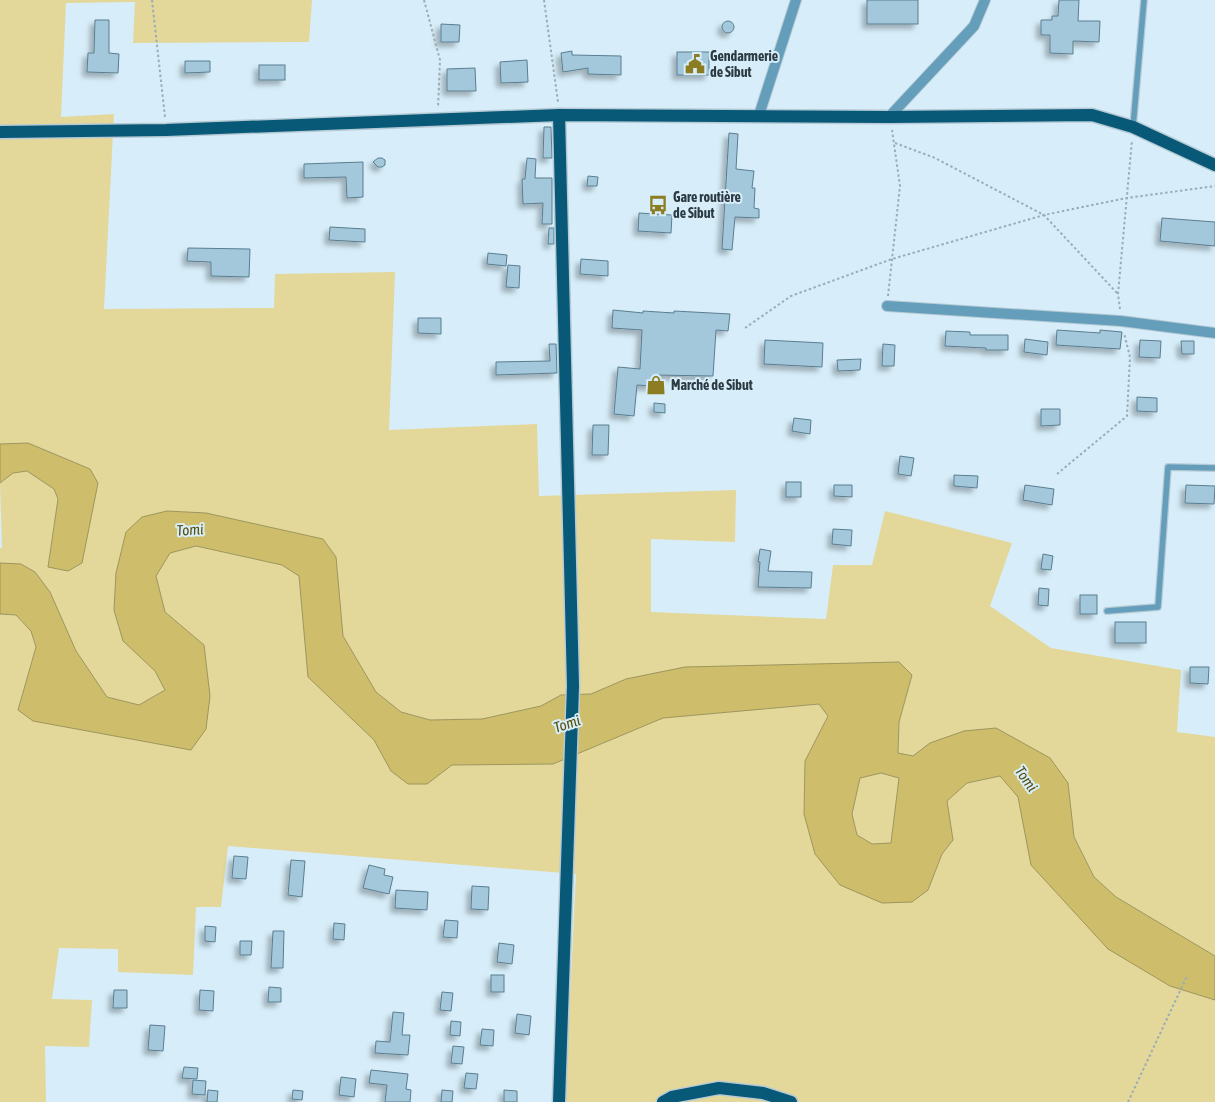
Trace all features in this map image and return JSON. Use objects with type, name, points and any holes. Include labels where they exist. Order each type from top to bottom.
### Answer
[{"type":"main road","points":[[0,132],[166,130],[559,114],[889,117],[1092,115],[1133,127],[1215,165]]},
{"type":"main road","points":[[559,114],[573,686],[559,1102]]},
{"type":"main road","points":[[663,1102],[672,1097],[719,1088],[763,1093],[791,1102]]},
{"type":"street","points":[[759,115],[796,0]]},
{"type":"street","points":[[889,117],[974,26],[985,0]]},
{"type":"street","points":[[887,306],[1121,321],[1215,333]]},
{"type":"lane","points":[[1133,127],[1144,0]]},
{"type":"lane","points":[[1107,611],[1158,607],[1168,467],[1215,468]]},
{"type":"path","points":[[152,0],[166,130]]},
{"type":"path","points":[[424,0],[440,60],[437,120]]},
{"type":"path","points":[[544,0],[559,114]]},
{"type":"path","points":[[887,306],[900,186],[895,143],[889,117]]},
{"type":"path","points":[[895,143],[935,158],[1044,215],[1118,294]]},
{"type":"path","points":[[745,328],[791,296],[892,259],[1044,215],[1127,198],[1215,186]]},
{"type":"path","points":[[1128,1102],[1187,976]]},
{"type":"shaded area","points":[[0,0],[312,0],[309,42],[133,43],[135,2],[66,3],[61,117],[114,114],[104,309],[274,308],[275,274],[395,272],[389,430],[537,424],[539,496],[736,490],[735,542],[651,539],[651,612],[826,619],[833,565],[872,565],[885,511],[1012,543],[990,606],[1051,648],[1181,670],[1177,732],[1215,737],[1215,956],[1116,897],[1094,877],[1074,837],[1068,783],[931,743],[913,756],[898,753],[899,722],[912,676],[626,679],[591,694],[561,695],[541,706],[482,719],[430,720],[401,712],[376,692],[343,636],[336,557],[323,539],[206,513],[167,511],[123,641],[155,671],[165,690],[139,705],[107,697],[76,651],[50,592],[35,572],[21,564],[0,563],[0,548],[2,548],[0,483],[13,473],[27,471],[54,489],[58,499],[48,567],[90,469],[28,443],[0,444]]},
{"type":"shaded area","points":[[196,546],[282,565],[299,576],[308,677],[374,740],[391,771],[427,784],[452,765],[553,764],[663,718],[819,704],[828,715],[805,761],[804,814],[815,854],[840,885],[928,890],[942,854],[953,840],[947,801],[967,783],[1000,776],[1018,797],[1032,865],[1170,986],[1215,1000],[1215,1102],[565,1102],[576,874],[228,846],[221,907],[196,907],[193,975],[118,972],[118,949],[59,948],[52,999],[92,1000],[89,1047],[45,1046],[46,1102],[0,1102],[0,614],[16,615],[31,631],[36,647],[18,710],[191,750],[204,645],[165,612],[156,576],[170,553]]},
{"type":"shaded area","points":[[881,773],[899,778],[891,843],[872,844],[857,835],[852,815],[860,778]]},
{"type":"water","points":[[28,443],[90,469],[98,483],[82,563],[68,571],[48,567],[58,499],[54,489],[27,471],[13,473],[0,483],[0,444]]},
{"type":"water","name":"Tomi","points":[[167,511],[206,513],[323,539],[336,557],[343,636],[376,692],[401,712],[430,720],[482,719],[541,706],[561,695],[591,694],[626,679],[685,667],[899,662],[912,675],[899,722],[898,753],[913,756],[930,743],[964,731],[996,728],[1050,758],[1068,783],[1074,837],[1094,877],[1116,897],[1215,956],[1215,1000],[1170,986],[1108,949],[1031,865],[1018,797],[1000,776],[967,783],[947,801],[953,840],[942,854],[928,890],[912,902],[882,903],[840,885],[815,854],[804,814],[805,761],[828,716],[819,704],[663,718],[553,764],[452,765],[427,784],[408,784],[391,771],[374,740],[308,677],[299,576],[282,565],[196,546],[170,553],[156,576],[165,612],[204,645],[210,696],[206,729],[191,750],[33,721],[18,710],[36,647],[31,631],[16,615],[0,614],[0,563],[21,564],[35,572],[50,592],[76,651],[107,697],[139,705],[165,690],[155,671],[123,641],[114,610],[116,573],[126,532],[142,517]],"holes":[[[881,773],[899,778],[891,843],[872,844],[857,835],[852,814],[860,778]]]},
{"type":"building","points":[[867,0],[918,0],[918,24],[867,24]]},
{"type":"building","points":[[1059,0],[1079,0],[1078,21],[1100,21],[1099,42],[1073,41],[1073,54],[1050,53],[1050,35],[1041,35],[1041,20],[1052,20],[1052,16],[1058,16]]},
{"type":"building","points":[[95,20],[109,20],[109,53],[119,54],[118,73],[87,72],[88,53],[94,53]]},
{"type":"building","points":[[726,21],[730,21],[734,27],[730,33],[726,33],[722,29],[722,25]]},
{"type":"building","points":[[441,24],[460,25],[459,42],[441,42]]},
{"type":"building","points":[[572,51],[572,55],[621,56],[621,75],[588,74],[588,68],[563,72],[561,53]]},
{"type":"building","points":[[677,52],[709,52],[709,75],[677,75]]},
{"type":"building","points":[[527,60],[528,82],[501,83],[500,62]]},
{"type":"building","points":[[185,61],[210,61],[210,72],[185,73]]},
{"type":"building","points":[[259,65],[285,65],[285,80],[259,80]]},
{"type":"building","points":[[475,68],[476,91],[447,91],[447,69]]},
{"type":"building","points":[[544,127],[551,127],[552,158],[543,158]]},
{"type":"building","points":[[729,133],[738,134],[736,169],[754,171],[752,188],[755,188],[754,208],[759,209],[759,218],[735,217],[732,250],[722,249]]},
{"type":"building","points":[[378,158],[385,160],[385,165],[378,167],[373,162]]},
{"type":"building","points":[[527,158],[536,159],[535,178],[552,178],[552,224],[542,224],[543,203],[523,204],[522,179],[525,179]]},
{"type":"building","points":[[363,162],[363,197],[347,198],[346,177],[304,178],[304,164]]},
{"type":"building","points":[[588,176],[598,177],[597,186],[587,186]]},
{"type":"building","points":[[639,213],[672,215],[671,233],[638,231]]},
{"type":"building","points":[[1162,218],[1215,222],[1215,246],[1160,241]]},
{"type":"building","points":[[330,227],[365,229],[365,242],[329,240]]},
{"type":"building","points":[[549,228],[554,228],[554,244],[548,244]]},
{"type":"building","points":[[188,248],[250,249],[249,277],[211,276],[211,262],[187,261]]},
{"type":"building","points":[[488,253],[507,255],[506,266],[487,264]]},
{"type":"building","points":[[581,259],[608,261],[608,276],[580,274]]},
{"type":"building","points":[[508,265],[520,266],[519,288],[506,287]]},
{"type":"building","points":[[613,310],[643,313],[643,311],[674,313],[674,311],[730,314],[728,331],[716,330],[713,376],[654,375],[653,386],[637,385],[634,416],[614,414],[618,367],[640,369],[642,330],[612,328]]},
{"type":"building","points":[[418,318],[441,318],[441,334],[418,333]]},
{"type":"building","points":[[1057,330],[1100,333],[1100,330],[1122,332],[1120,349],[1056,345]]},
{"type":"building","points":[[946,331],[970,332],[970,335],[1008,335],[1008,350],[945,346]]},
{"type":"building","points":[[1025,339],[1048,342],[1047,355],[1024,352]]},
{"type":"building","points":[[765,340],[823,343],[822,367],[764,364]]},
{"type":"building","points":[[1140,340],[1161,341],[1160,358],[1139,357]]},
{"type":"building","points":[[1181,341],[1194,341],[1194,354],[1182,354]]},
{"type":"building","points":[[549,344],[556,344],[557,373],[496,375],[496,362],[550,361]]},
{"type":"building","points":[[883,344],[895,345],[894,366],[882,366]]},
{"type":"building","points":[[861,359],[860,370],[838,371],[837,360]]},
{"type":"building","points":[[1137,397],[1157,398],[1157,412],[1137,411]]},
{"type":"building","points":[[654,403],[665,404],[665,413],[654,412]]},
{"type":"building","points":[[1041,409],[1060,409],[1060,425],[1041,426]]},
{"type":"building","points":[[794,418],[811,420],[810,434],[792,431]]},
{"type":"building","points":[[593,425],[609,425],[608,455],[592,455]]},
{"type":"building","points":[[900,456],[914,458],[911,476],[898,474]]},
{"type":"building","points":[[954,475],[978,476],[977,488],[954,486]]},
{"type":"building","points":[[786,482],[801,482],[801,497],[786,497]]},
{"type":"building","points":[[834,485],[852,485],[852,497],[834,496]]},
{"type":"building","points":[[1025,485],[1054,489],[1052,505],[1023,500]]},
{"type":"building","points":[[1186,485],[1215,486],[1214,504],[1185,503]]},
{"type":"building","points":[[833,529],[852,530],[851,546],[832,544]]},
{"type":"building","points":[[760,549],[771,551],[768,571],[812,572],[811,588],[758,587]]},
{"type":"building","points":[[1043,554],[1053,556],[1051,570],[1041,569]]},
{"type":"building","points":[[1039,588],[1049,589],[1048,606],[1038,605]]},
{"type":"building","points":[[1080,595],[1097,595],[1097,614],[1080,614]]},
{"type":"building","points":[[1115,622],[1146,622],[1146,643],[1115,643]]},
{"type":"building","points":[[1190,667],[1209,667],[1208,684],[1190,683]]},
{"type":"building","points":[[234,856],[248,857],[246,879],[232,878]]},
{"type":"building","points":[[291,860],[305,861],[302,897],[288,895]]},
{"type":"building","points":[[369,865],[385,869],[384,875],[393,877],[389,894],[363,888]]},
{"type":"building","points":[[472,886],[489,887],[488,910],[471,909]]},
{"type":"building","points":[[396,890],[428,892],[427,910],[395,908]]},
{"type":"building","points":[[445,920],[458,921],[457,938],[443,937]]},
{"type":"building","points":[[334,923],[345,924],[344,940],[333,939]]},
{"type":"building","points":[[205,926],[216,927],[215,942],[205,941]]},
{"type":"building","points":[[273,931],[284,931],[283,968],[271,968]]},
{"type":"building","points":[[240,941],[252,941],[251,955],[240,955]]},
{"type":"building","points":[[499,943],[514,945],[512,964],[497,962]]},
{"type":"building","points":[[491,975],[504,975],[504,992],[491,992]]},
{"type":"building","points":[[269,987],[281,988],[281,1002],[268,1002]]},
{"type":"building","points":[[114,990],[127,990],[127,1008],[113,1008]]},
{"type":"building","points":[[200,990],[214,991],[213,1011],[199,1010]]},
{"type":"building","points":[[442,992],[453,993],[451,1011],[440,1010]]},
{"type":"building","points":[[393,1012],[404,1013],[402,1035],[410,1035],[408,1055],[375,1053],[376,1041],[390,1042]]},
{"type":"building","points":[[517,1014],[531,1016],[529,1035],[515,1033]]},
{"type":"building","points":[[451,1021],[461,1022],[460,1036],[450,1035]]},
{"type":"building","points":[[150,1025],[165,1026],[163,1051],[148,1050]]},
{"type":"building","points":[[482,1029],[494,1030],[493,1046],[480,1045]]},
{"type":"building","points":[[453,1046],[464,1047],[462,1064],[451,1063]]},
{"type":"building","points":[[184,1067],[198,1068],[197,1079],[182,1078]]},
{"type":"building","points":[[371,1070],[408,1074],[406,1089],[411,1090],[410,1102],[385,1102],[387,1085],[369,1083]]},
{"type":"building","points":[[466,1073],[478,1074],[476,1089],[464,1088]]},
{"type":"building","points":[[341,1077],[356,1079],[354,1097],[339,1095]]},
{"type":"building","points":[[193,1080],[206,1081],[205,1095],[192,1094]]},
{"type":"building","points":[[208,1090],[218,1091],[217,1102],[207,1102]]},
{"type":"building","points":[[293,1090],[303,1091],[302,1100],[292,1099]]},
{"type":"building","points":[[442,1090],[453,1091],[452,1102],[441,1102]]},
{"type":"building","points":[[504,1090],[517,1091],[517,1102],[504,1102]]},
{"type":"place","name":"Gendarmerie de Sibut","points":[[695,64]]},
{"type":"place","name":"Gare routière de Sibut","points":[[658,205]]},
{"type":"place","name":"Marché de Sibut","points":[[656,385]]}]
